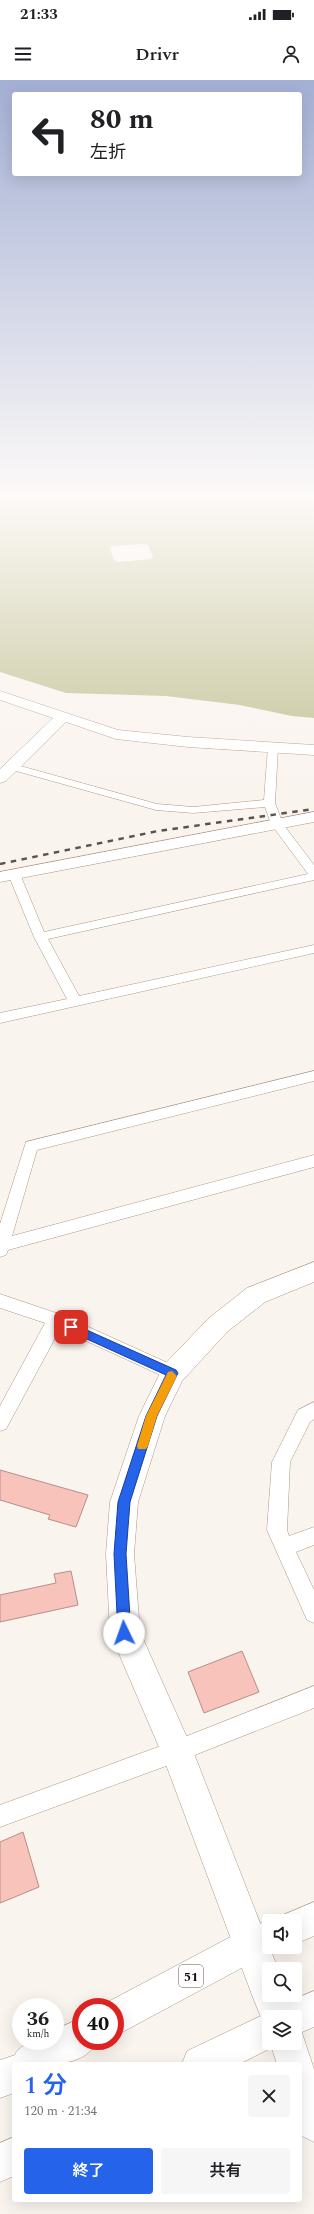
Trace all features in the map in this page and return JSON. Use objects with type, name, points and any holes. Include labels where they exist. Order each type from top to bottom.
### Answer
[{"type":"main road","points":[[0,695],[116,734],[188,742],[314,750]]},
{"type":"main road","points":[[0,778],[13,767],[62,717]]},
{"type":"main road","points":[[7,876],[314,817]]},
{"type":"main road","points":[[263,1962],[259,1941],[124,1633],[120,1554],[124,1502],[152,1416],[173,1373],[218,1325],[256,1295],[314,1273]]},
{"type":"main road","points":[[302,1924],[314,1919]]},
{"type":"main road","name":"51","points":[[124,2013],[259,1941]]},
{"type":"main road","points":[[302,2014],[314,2009]]},
{"type":"main road","points":[[204,2062],[262,2033]]},
{"type":"main road","points":[[34,2062],[72,2041]]},
{"type":"main road","points":[[290,2050],[294,2062]]},
{"type":"main road","points":[[0,2080],[12,2074]]},
{"type":"main road","points":[[302,2086],[314,2123]]},
{"type":"main road","points":[[0,2163],[12,2157]]},
{"type":"street","points":[[40,937],[314,874],[277,824],[269,804],[273,747]]},
{"type":"street","points":[[13,767],[156,807],[193,810],[269,804]]},
{"type":"street","points":[[7,876],[75,1001]]},
{"type":"street","points":[[0,1018],[314,949]]},
{"type":"street","points":[[1,1248],[31,1146],[314,1076]]},
{"type":"street","points":[[1,1248],[314,1162]]},
{"type":"street","points":[[0,1301],[56,1320],[173,1373]]},
{"type":"street","points":[[3,1412],[56,1320]]},
{"type":"street","points":[[314,1410],[304,1416],[281,1462],[277,1530],[314,1613]]},
{"type":"street","points":[[284,1547],[314,1536]]},
{"type":"street","points":[[0,1816],[177,1751],[314,1697]]},
{"type":"green space","points":[[0,600],[314,600],[314,718],[292,716],[240,705],[166,696],[66,693],[0,672]]},
{"type":"building","points":[[0,1470],[88,1495],[76,1527],[48,1519],[50,1515],[0,1500]]},
{"type":"building","points":[[71,1571],[78,1605],[0,1622],[0,1595],[56,1583],[54,1574]]},
{"type":"building","points":[[242,1651],[259,1692],[204,1713],[188,1672]]},
{"type":"building","points":[[23,1832],[39,1887],[0,1903],[0,1842]]},
{"type":"railway","points":[[0,864],[158,831],[314,809]]},
{"type":"slow traffic","points":[[142,1446],[152,1416],[172,1376]]},
{"type":"route","points":[[71,1327],[173,1373],[152,1416],[124,1502],[120,1554],[124,1633]]}]
